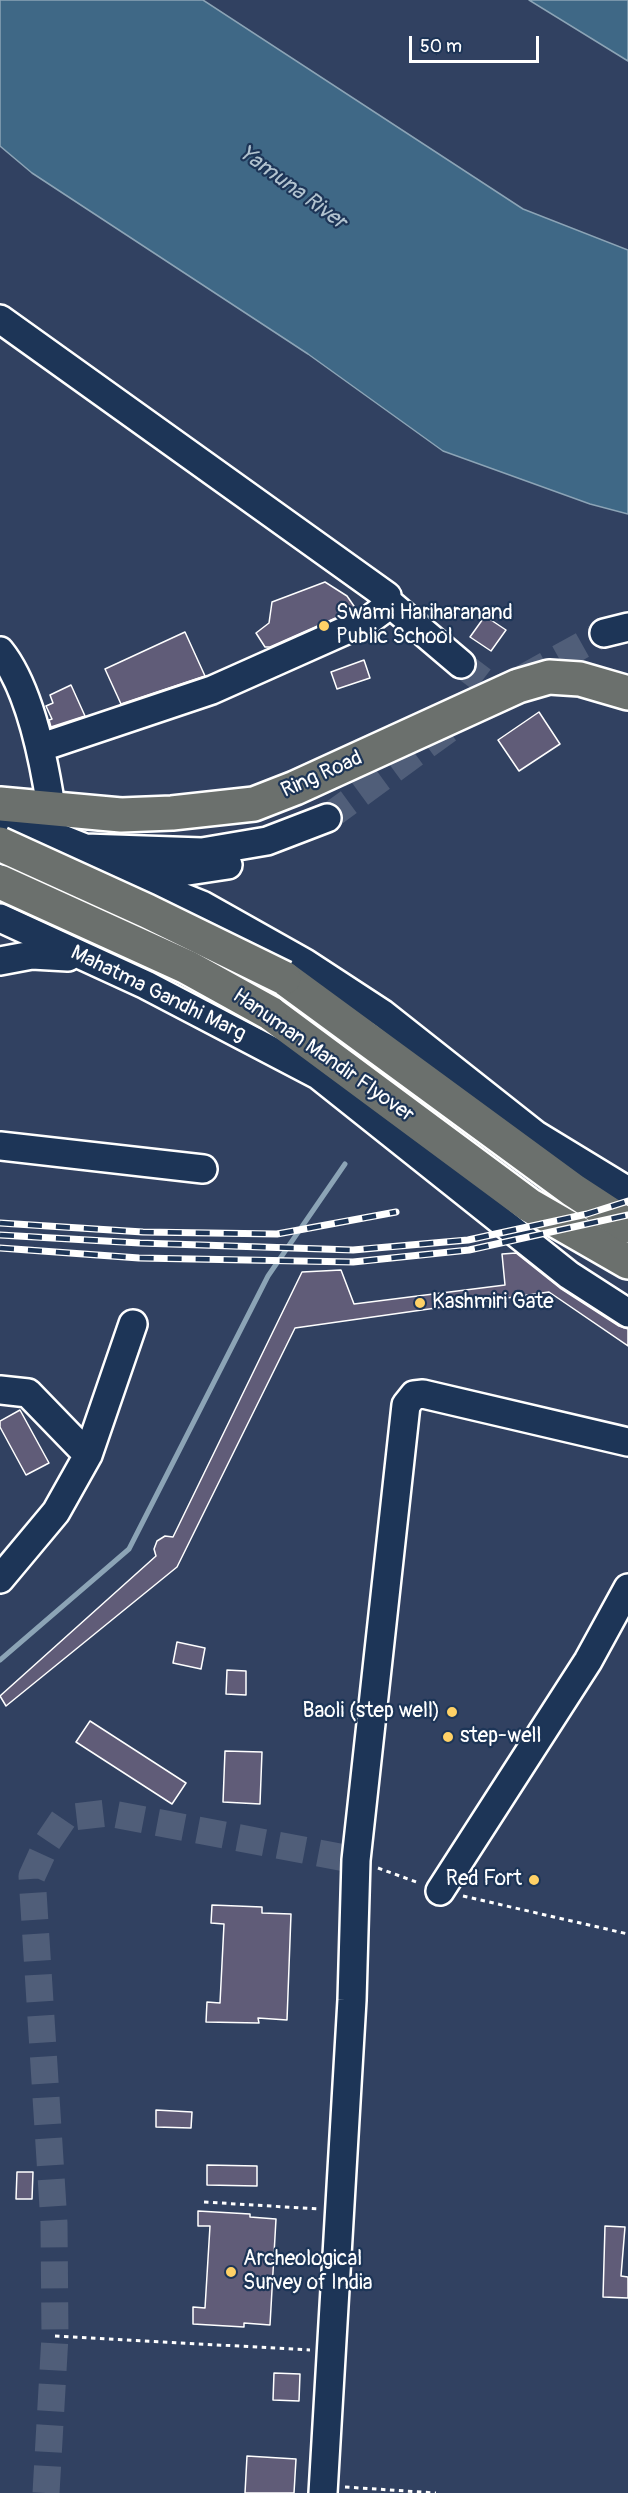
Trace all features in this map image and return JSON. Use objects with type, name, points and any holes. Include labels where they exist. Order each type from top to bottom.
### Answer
[{"type":"main road","name":"Ring Road","points":[[0,804],[121,815],[172,813],[254,804],[295,788],[518,686],[549,677],[580,679],[628,693]]},
{"type":"main road","name":"Hanuman Mandir Flyover","points":[[0,844],[147,911],[284,978],[481,1120]]},
{"type":"main road","name":"Hanuman Mandir Flyover","points":[[0,882],[187,966],[270,1013],[529,1205],[628,1262]]},
{"type":"main road","points":[[481,1120],[536,1136]]},
{"type":"main road","points":[[481,1120],[573,1190],[628,1226]]},
{"type":"street","points":[[0,319],[387,596],[388,602],[384,609],[369,620],[212,690],[42,747]]},
{"type":"street","points":[[388,602],[461,664]]},
{"type":"street","points":[[0,651],[10,664],[42,747],[51,807]]},
{"type":"street","points":[[0,814],[85,848],[115,870],[201,905],[305,963],[383,1014],[536,1136],[628,1191]]},
{"type":"street","points":[[0,899],[85,848],[121,815]]},
{"type":"street","points":[[6,926],[115,870],[175,873],[252,862],[296,847],[329,824],[267,841],[202,852],[85,848]]},
{"type":"street","name":"Mahatma Gandhi Marg","points":[[6,926],[146,985],[318,1075],[569,1275],[628,1313]]},
{"type":"street","points":[[0,961],[32,955],[81,957]]},
{"type":"street","points":[[0,1146],[202,1169]]},
{"type":"street","points":[[0,1579],[56,1512],[88,1455],[133,1324]]},
{"type":"street","points":[[0,1390],[23,1392],[32,1396],[88,1455]]},
{"type":"street","points":[[323,2489],[352,2000],[356,1860],[406,1405],[414,1395],[423,1394],[628,1442]]},
{"type":"street","points":[[440,1890],[588,1661],[628,1588]]},
{"type":"path","points":[[356,1860],[440,1890],[628,1934]]},
{"type":"path","points":[[204,2202],[339,2210]]},
{"type":"path","points":[[55,2336],[331,2351]]},
{"type":"path","points":[[323,2489],[436,2493]]},
{"type":"water","name":"Yamuna River","points":[[0,0],[203,0],[523,209],[628,250],[628,514],[590,504],[443,451],[308,354],[32,173],[0,146]]},
{"type":"water","points":[[529,0],[628,0],[628,61]]},
{"type":"building","points":[[325,582],[347,596],[356,609],[270,647],[265,647],[256,633],[269,623],[272,602]]},
{"type":"building","points":[[485,616],[506,630],[491,651],[470,637]]},
{"type":"building","points":[[185,632],[205,676],[121,704],[105,669]]},
{"type":"building","points":[[364,660],[370,678],[337,689],[331,672]]},
{"type":"building","points":[[71,685],[85,716],[51,727],[49,720],[52,719],[46,706],[53,703],[50,695]]},
{"type":"building","points":[[539,712],[560,744],[519,771],[498,740]]},
{"type":"building","points":[[516,1253],[560,1288],[619,1326],[628,1329],[628,1346],[549,1292],[295,1328],[177,1567],[6,1706],[0,1696],[156,1556],[154,1549],[157,1541],[165,1536],[173,1537],[302,1272],[341,1270],[354,1304],[505,1285],[502,1254]]},
{"type":"building","points":[[20,1410],[49,1463],[26,1475],[0,1427],[0,1421]]},
{"type":"building","points":[[177,1642],[205,1648],[201,1669],[173,1663]]},
{"type":"building","points":[[227,1670],[246,1671],[246,1695],[226,1694]]},
{"type":"building","points":[[90,1721],[186,1783],[172,1804],[76,1742]]},
{"type":"building","points":[[225,1751],[262,1752],[260,1804],[223,1802]]},
{"type":"building","points":[[212,1905],[262,1907],[262,1913],[291,1914],[287,2020],[258,2018],[259,2023],[206,2022],[207,2002],[220,2003],[224,1924],[211,1923]]},
{"type":"building","points":[[156,2110],[192,2112],[191,2128],[156,2127]]},
{"type":"building","points":[[207,2165],[257,2166],[257,2186],[207,2185]]},
{"type":"building","points":[[17,2172],[33,2172],[32,2199],[16,2199]]},
{"type":"building","points":[[198,2211],[250,2214],[250,2217],[276,2219],[270,2325],[244,2323],[244,2327],[193,2324],[193,2307],[205,2308],[210,2226],[198,2226]]},
{"type":"building","points":[[605,2226],[625,2227],[621,2276],[628,2277],[628,2298],[603,2297]]},
{"type":"building","points":[[274,2373],[300,2374],[299,2401],[273,2400]]},
{"type":"building","points":[[247,2456],[296,2459],[294,2493],[245,2493]]},
{"type":"waterway","points":[[0,1660],[129,1549],[268,1276],[345,1164]]},
{"type":"tunnel","points":[[523,678],[604,633]]},
{"type":"tunnel","points":[[461,664],[498,692]]},
{"type":"tunnel","points":[[327,818],[457,723]]},
{"type":"tunnel","points":[[46,2493],[55,2336],[54,2223],[32,1876],[47,1843],[64,1818],[108,1813],[356,1860]]},
{"type":"railway","points":[[0,1235],[140,1243],[353,1250],[468,1240],[587,1214],[628,1201]]},
{"type":"railway","points":[[0,1223],[143,1232],[277,1234],[396,1212]]},
{"type":"railway","points":[[0,1248],[139,1258],[353,1262],[469,1250],[628,1215]]},
{"type":"place","name":"Swami Hariharanand Public School","points":[[324,626]]},
{"type":"place","name":"Kashmiri Gate","points":[[420,1303]]},
{"type":"place","name":"Baoli (step well)","points":[[452,1712]]},
{"type":"place","name":"step-well","points":[[448,1737]]},
{"type":"place","name":"Red Fort","points":[[534,1880]]},
{"type":"place","name":"Archeological Survey of India","points":[[231,2272]]}]
